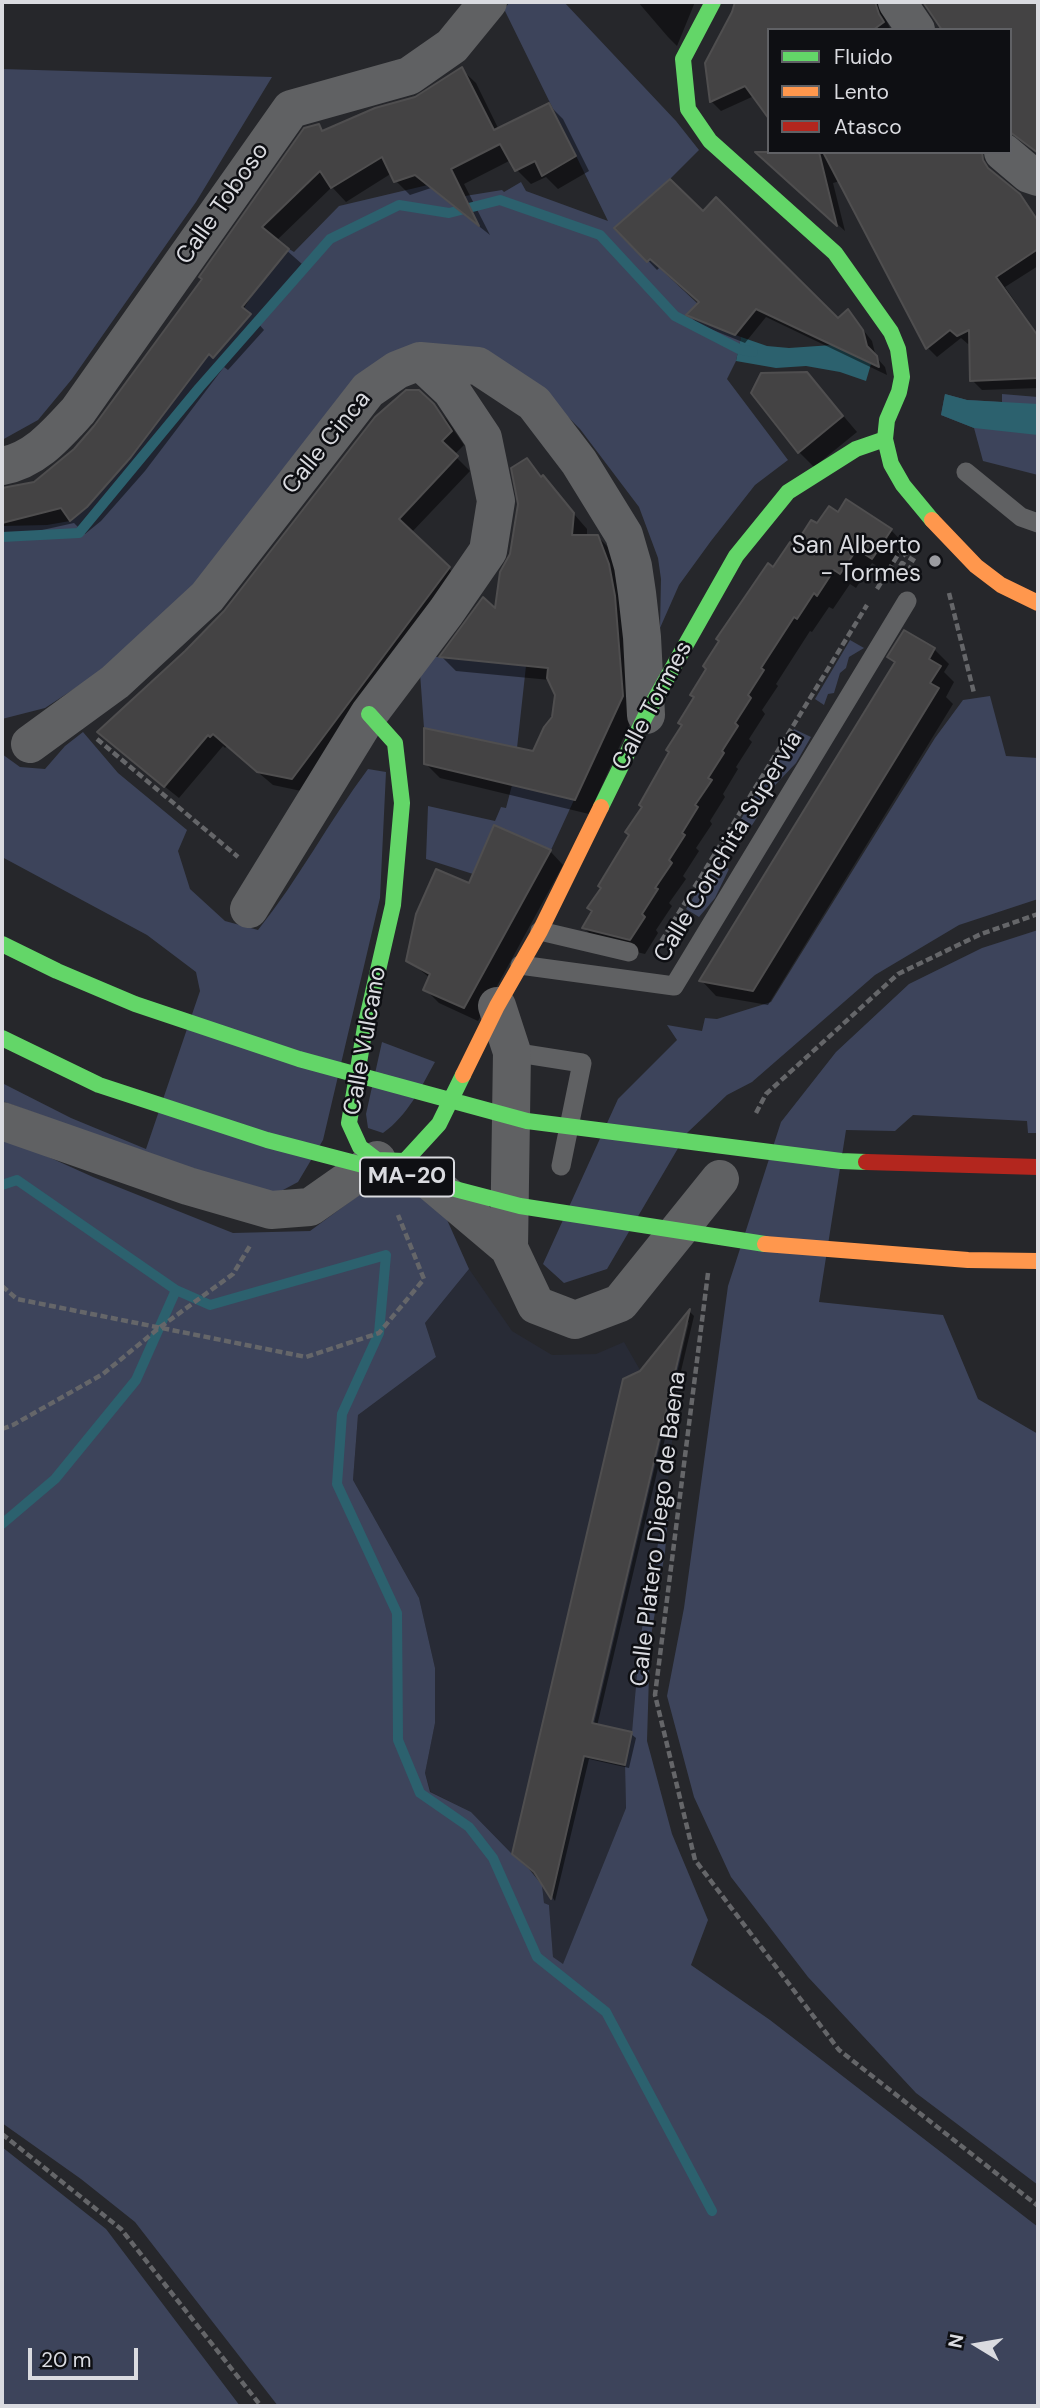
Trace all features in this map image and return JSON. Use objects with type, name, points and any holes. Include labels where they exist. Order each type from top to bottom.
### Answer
[{"type":"main road","points":[[713,2],[683,59],[688,109],[710,141],[835,253],[891,332],[898,349],[902,377],[899,392],[887,420],[885,439],[891,464],[903,485],[954,545],[976,566],[1001,585],[1038,603]]},
{"type":"main road","name":"Calle Tormes","points":[[497,1006],[540,931],[646,715],[736,556],[788,492],[856,449],[885,439]]},
{"type":"main road","name":"Calle Vulcano","points":[[369,714],[395,743],[402,803],[393,905],[365,1027],[349,1123],[360,1147],[391,1160]]},
{"type":"main road","points":[[2,944],[135,1004],[299,1059],[527,1121],[671,1142],[841,1161],[1038,1167]]},
{"type":"main road","points":[[391,1160],[439,1124],[497,1006]]},
{"type":"main road","name":"MA-20","points":[[2,1038],[99,1086],[228,1128],[520,1206],[753,1243],[968,1260],[1038,1261]]},
{"type":"street","name":"Calle Toboso","points":[[2,466],[16,463],[50,443],[78,411],[290,109],[409,76],[452,46],[488,2]]},
{"type":"street","points":[[897,2],[915,28]]},
{"type":"street","points":[[1005,154],[1029,174],[1038,177]]},
{"type":"street","points":[[257,895],[369,714],[488,551],[496,500],[483,438],[451,390],[419,361]]},
{"type":"street","points":[[419,361],[478,366],[534,403],[579,462],[624,535],[633,566],[642,637],[646,715]]},
{"type":"street","name":"Calle Cinca","points":[[30,744],[115,682],[207,597],[368,390],[397,370],[419,361]]},
{"type":"street","points":[[497,1006],[512,1052],[509,1248],[536,1305],[575,1320],[620,1303],[720,1180]]},
{"type":"street","points":[[2,1121],[188,1186],[271,1210],[310,1207],[391,1160],[509,1248]]},
{"type":"lane","points":[[966,472],[1021,517],[1038,523]]},
{"type":"lane","name":"Calle Conchita Supervía","points":[[520,965],[674,986],[907,601]]},
{"type":"lane","points":[[540,931],[629,952]]},
{"type":"lane","points":[[512,1052],[582,1063],[561,1166]]},
{"type":"path","points":[[638,981],[910,541],[905,555],[916,562]]},
{"type":"path","points":[[908,578],[897,571],[902,563],[924,577]]},
{"type":"path","points":[[947,588],[974,693]]},
{"type":"path","points":[[79,709],[94,737],[257,895]]},
{"type":"path","points":[[752,1118],[766,1094],[898,974],[981,934],[1038,914]]},
{"type":"path","points":[[2,1286],[17,1299],[306,1357],[379,1333],[424,1279],[391,1160]]},
{"type":"path","points":[[2,1429],[103,1374],[159,1328],[233,1274],[271,1210]]},
{"type":"path","name":"Calle Platero Diego de Baena","points":[[710,1260],[655,1695],[695,1860],[839,2050],[1038,2206]]},
{"type":"path","points":[[2,2134],[121,2229],[261,2406]]},
{"type":"shaded area","points":[[510,2],[564,2],[676,121],[699,150],[614,229],[647,262],[650,259],[698,304],[687,316],[741,337],[736,361],[727,379],[788,460],[755,485],[711,541],[679,585],[660,628],[661,579],[658,558],[639,507],[580,429],[540,389],[423,347],[220,562],[106,668],[45,708],[2,719],[2,526],[47,525],[70,521],[131,457],[209,354],[214,356],[251,315],[244,308],[289,249],[294,252],[339,206],[432,184],[434,190],[446,196],[450,203],[465,196],[502,190],[504,192],[521,182],[526,191],[608,221],[504,9]]},
{"type":"shaded area","points":[[2,69],[272,77],[196,202],[72,379],[38,420],[2,440]]},
{"type":"shaded area","points":[[741,337],[767,346],[789,348],[832,345],[871,364],[866,381],[840,372],[806,366],[776,368],[736,361]]},
{"type":"shaded area","points":[[945,394],[967,400],[1002,402],[1002,394],[1038,397],[1038,475],[983,461],[974,428],[941,415]]},
{"type":"shaded area","points":[[945,394],[967,400],[1038,404],[1038,435],[974,428],[941,415]]},
{"type":"shaded area","points":[[850,640],[864,648],[849,657],[846,668],[840,673],[834,693],[828,694],[824,705],[815,699]]},
{"type":"shaded area","points":[[428,656],[526,666],[517,748],[424,728],[420,673]]},
{"type":"shaded area","points":[[990,696],[1006,756],[1038,758],[1038,899],[959,925],[875,975],[752,1082],[727,1095],[687,1133],[607,1269],[564,1283],[543,1264],[618,1099],[677,1040],[667,1025],[702,1031],[705,1018],[717,1019],[771,1002],[935,738],[963,700]]},
{"type":"shaded area","points":[[794,729],[811,737],[796,763],[761,800],[758,816],[745,836],[734,831]]},
{"type":"shaded area","points":[[83,732],[118,773],[187,830],[178,851],[190,889],[225,921],[258,930],[368,769],[386,772],[380,898],[323,1140],[298,1182],[268,1198],[2,1101],[2,1083],[71,1118],[146,1149],[200,991],[196,972],[147,935],[2,857],[2,754],[20,767],[45,769],[65,746]]},
{"type":"shaded area","points":[[512,785],[574,800],[551,850],[494,826],[473,874],[426,859],[428,806],[495,821],[501,807],[506,808]]},
{"type":"shaded area","points":[[716,861],[729,869],[715,898],[699,917],[686,909]]},
{"type":"shaded area","points":[[1038,930],[1038,1133],[1028,1133],[1027,1121],[913,1115],[895,1131],[846,1130],[819,1302],[943,1315],[978,1399],[1038,1434],[1038,2185],[916,2093],[808,1977],[731,1877],[694,1797],[667,1696],[684,1608],[728,1286],[781,1122],[836,1052],[909,984],[982,948]]},
{"type":"shaded area","points":[[382,1042],[435,1062],[406,1110],[383,1133],[368,1128],[366,1114]]},
{"type":"shaded area","points":[[2,1136],[93,1177],[233,1233],[310,1231],[370,1187],[423,1166],[469,1269],[425,1323],[436,1357],[358,1415],[353,1480],[419,1598],[435,1668],[435,1723],[425,1773],[430,1792],[471,1812],[542,1885],[544,1903],[549,1905],[553,1957],[563,1964],[626,1808],[625,1765],[632,1732],[640,1639],[667,1496],[670,1495],[665,1552],[650,1642],[647,1741],[672,1834],[708,1920],[691,1965],[770,2020],[1038,2227],[1038,2406],[278,2406],[135,2222],[81,2179],[2,2123]]},
{"type":"shaded area","points":[[469,1269],[512,1331],[552,1355],[596,1354],[624,1342],[640,1370],[664,1341],[682,1345],[665,1511],[640,1639],[632,1732],[625,1765],[626,1808],[563,1965],[553,1957],[549,1905],[544,1903],[542,1885],[534,1872],[512,1854],[471,1812],[431,1792],[425,1773],[435,1723],[435,1668],[419,1598],[353,1480],[358,1415],[436,1357],[425,1323]]},
{"type":"shaded area","points":[[2,2147],[106,2229],[240,2406],[2,2406]]},
{"type":"building","points":[[735,2],[875,2],[884,22],[876,28],[767,28],[767,116],[745,86],[710,102],[705,63]]},
{"type":"building","points":[[923,2],[1038,2],[1038,153],[1012,134],[1012,28],[941,28]]},
{"type":"building","points":[[462,67],[494,130],[549,103],[576,156],[542,176],[535,161],[515,171],[500,144],[451,169],[479,226],[415,175],[394,182],[382,157],[331,188],[320,171],[262,227],[289,249],[242,307],[251,314],[213,358],[209,354],[131,457],[87,507],[70,521],[61,508],[2,523],[2,488],[34,482],[74,449],[94,426],[202,279],[199,277],[304,128],[319,124],[322,131],[375,108],[415,97]]},
{"type":"building","points":[[755,152],[819,154],[837,226]]},
{"type":"building","points":[[824,154],[982,154],[988,168],[1020,194],[1038,221],[1038,249],[996,277],[1038,336],[1038,378],[970,381],[969,330],[957,336],[950,330],[926,349]]},
{"type":"building","points":[[670,179],[703,211],[716,197],[838,318],[848,309],[863,330],[867,346],[877,356],[879,367],[756,309],[735,335],[686,315],[699,302],[650,259],[647,262],[614,228]]},
{"type":"building","points":[[807,372],[843,416],[798,453],[751,393],[761,373]]},
{"type":"building","points":[[406,390],[419,390],[434,404],[452,431],[442,441],[458,456],[399,519],[450,567],[292,779],[257,772],[213,734],[210,737],[208,735],[164,787],[97,732],[224,611],[375,417]]},
{"type":"building","points":[[527,458],[574,513],[572,535],[598,535],[609,564],[615,596],[623,696],[575,800],[424,764],[424,728],[533,751],[544,727],[552,717],[555,695],[547,678],[548,668],[439,657],[483,597],[495,608],[500,572],[510,554],[518,504],[511,468]]},
{"type":"building","points":[[846,499],[892,529],[872,559],[857,549],[840,574],[834,570],[817,596],[814,593],[797,619],[794,617],[761,668],[764,670],[748,695],[751,698],[735,723],[738,726],[708,778],[712,780],[695,805],[698,807],[682,833],[685,835],[669,860],[672,863],[655,888],[658,889],[642,914],[645,917],[630,940],[582,928],[592,911],[587,908],[601,888],[598,886],[629,835],[625,832],[642,807],[639,805],[669,752],[666,750],[682,725],[678,723],[694,697],[690,695],[706,669],[703,666],[719,641],[716,639],[768,563],[773,567],[790,542],[795,545],[811,520],[817,523],[829,506],[838,512]]},
{"type":"building","points":[[904,630],[935,648],[929,659],[941,666],[930,683],[939,688],[753,991],[699,981],[895,662],[887,657]]},
{"type":"building","points":[[494,825],[551,850],[464,1008],[423,990],[430,974],[406,961],[416,914],[436,869],[469,883]]},
{"type":"building","points":[[690,1309],[592,1723],[632,1732],[625,1765],[584,1756],[551,1899],[534,1872],[512,1854],[623,1379],[640,1371]]},
{"type":"waterway","points":[[2,537],[79,533],[199,388],[330,239],[399,205],[449,213],[500,200],[600,235],[675,316],[739,349],[753,352]]},
{"type":"waterway","points":[[2,1185],[17,1180],[176,1290],[210,1305],[386,1255],[379,1333],[342,1414],[337,1484],[397,1613],[398,1740],[420,1793],[469,1827],[493,1858],[537,1957],[606,2012],[712,2211]]},
{"type":"waterway","points":[[2,1524],[55,1479],[136,1380],[176,1290]]},
{"type":"traffic: fast","points":[[713,2],[683,59],[688,109],[710,141],[835,253],[891,332],[898,349],[902,377],[899,392],[887,420],[885,439],[891,464],[903,485],[932,520]]},
{"type":"traffic: fast","points":[[601,807],[646,715],[736,556],[788,492],[856,449],[885,439]]},
{"type":"traffic: fast","points":[[369,714],[395,743],[402,803],[393,905],[365,1027],[349,1123],[360,1147],[377,1160],[405,1161],[439,1124],[463,1075]]},
{"type":"traffic: fast","points":[[2,944],[135,1004],[299,1059],[527,1121],[866,1162]]},
{"type":"traffic: fast","points":[[2,1038],[99,1085],[267,1140],[520,1206],[765,1244]]},
{"type":"traffic: slow","points":[[932,520],[976,566],[1001,585],[1038,603]]},
{"type":"traffic: slow","points":[[463,1075],[497,1006],[540,931],[601,807]]},
{"type":"traffic: slow","points":[[765,1244],[968,1260],[1038,1261]]},
{"type":"traffic: jam","points":[[866,1162],[1038,1167]]},
{"type":"place","name":"San Alberto - Tormes","points":[[935,561]]}]
